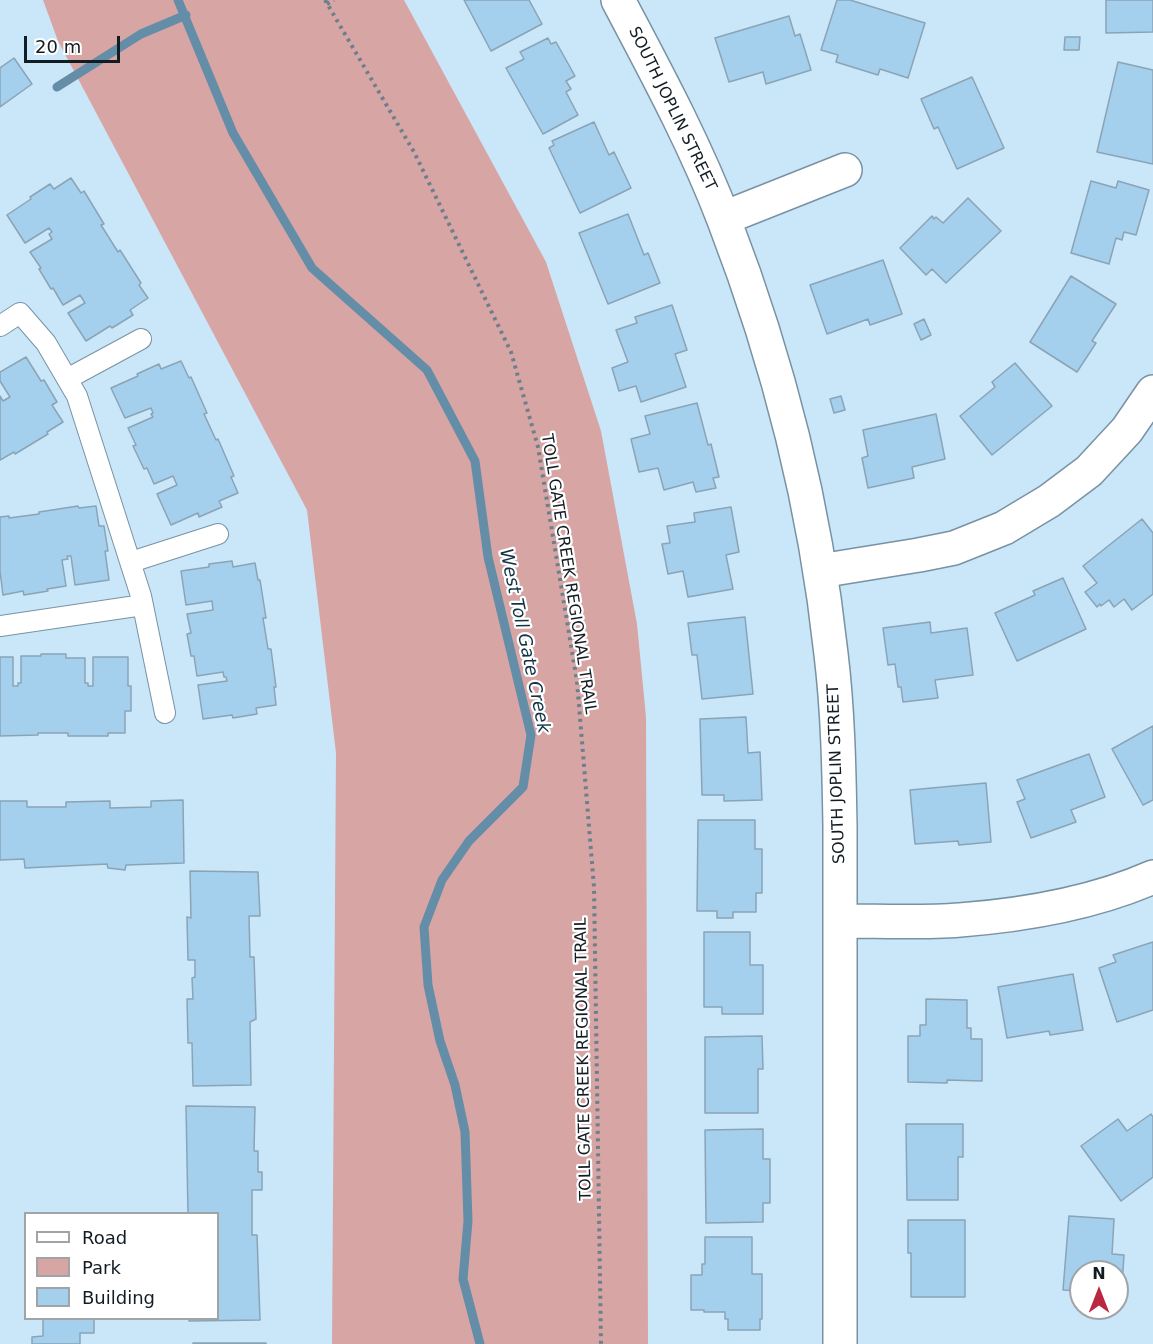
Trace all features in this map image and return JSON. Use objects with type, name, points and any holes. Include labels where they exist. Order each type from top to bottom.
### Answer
[{"type":"street","name":"SOUTH JOPLIN STREET","points":[[618,0],[687,134],[724,218],[753,298],[800,463],[820,571],[831,655],[838,741],[840,1344]]},
{"type":"street","points":[[724,218],[844,170]]},
{"type":"street","points":[[820,571],[954,548],[1004,528],[1049,501],[1089,471],[1127,429],[1153,392]]},
{"type":"street","points":[[840,921],[958,920],[1023,913],[1087,900],[1153,878]]},
{"type":"lane","points":[[0,326],[20,313],[46,343],[77,396],[143,605],[165,712]]},
{"type":"lane","points":[[67,379],[141,339]]},
{"type":"lane","points":[[131,562],[218,534]]},
{"type":"lane","points":[[0,626],[143,605]]},
{"type":"path","points":[[326,2],[334,0]]},
{"type":"path","name":"TOLL GATE CREEK REGIONAL TRAIL","points":[[326,2],[414,152],[511,352],[538,447],[577,681],[594,887],[601,1344]]},
{"type":"green space","points":[[43,0],[404,0],[546,262],[601,431],[637,624],[646,717],[648,1344],[332,1344],[336,753],[307,510],[58,41]]},
{"type":"building","points":[[464,0],[529,0],[542,24],[491,51]]},
{"type":"building","points":[[837,0],[850,0],[925,23],[908,78],[880,69],[878,75],[836,62],[838,55],[821,50]]},
{"type":"building","points":[[1106,0],[1153,0],[1153,32],[1106,33]]},
{"type":"building","points":[[789,16],[795,36],[800,34],[811,70],[766,84],[763,72],[729,82],[715,38]]},
{"type":"building","points":[[1065,37],[1080,37],[1079,50],[1064,50]]},
{"type":"building","points":[[548,38],[551,44],[556,42],[575,76],[566,81],[571,89],[566,92],[578,115],[543,134],[506,68],[524,59],[520,52]]},
{"type":"building","points":[[14,58],[32,84],[0,107],[0,68]]},
{"type":"building","points":[[1118,62],[1153,70],[1153,164],[1097,152]]},
{"type":"building","points":[[972,77],[1004,148],[957,169],[938,127],[934,129],[921,99]]},
{"type":"building","points":[[594,122],[609,155],[614,152],[631,188],[580,213],[549,148],[554,145],[552,141]]},
{"type":"building","points":[[71,178],[81,193],[84,191],[104,224],[101,225],[118,252],[120,250],[148,298],[130,310],[133,315],[86,341],[68,313],[85,303],[80,295],[63,305],[30,252],[52,239],[49,234],[52,232],[49,228],[25,243],[7,215],[50,184],[54,189]]},
{"type":"building","points":[[1091,181],[1116,188],[1118,181],[1149,190],[1136,235],[1124,232],[1122,240],[1116,238],[1109,264],[1071,253]]},
{"type":"building","points":[[968,198],[1001,231],[946,283],[932,269],[926,275],[900,248],[932,216],[943,223]]},
{"type":"building","points":[[628,214],[644,255],[648,253],[660,283],[608,304],[579,233]]},
{"type":"building","points":[[883,260],[902,314],[870,325],[868,319],[827,334],[810,285]]},
{"type":"building","points":[[1071,276],[1116,304],[1092,341],[1096,343],[1077,372],[1030,342]]},
{"type":"building","points":[[672,305],[687,350],[675,354],[686,387],[641,402],[636,386],[619,391],[612,368],[628,362],[616,330],[637,323],[635,317]]},
{"type":"building","points":[[924,319],[931,335],[921,340],[914,324]]},
{"type":"building","points":[[26,357],[57,402],[52,405],[63,422],[15,454],[14,452],[0,460],[0,396],[3,401],[10,397],[0,381],[0,372]]},
{"type":"building","points":[[181,361],[207,413],[204,414],[234,476],[231,477],[238,493],[219,501],[222,507],[199,517],[198,513],[171,525],[157,494],[177,485],[173,476],[154,484],[133,446],[136,445],[128,428],[153,417],[151,408],[125,418],[111,388],[159,364],[161,369]]},
{"type":"building","points":[[1015,363],[1052,406],[992,455],[960,416],[995,387],[992,382]]},
{"type":"building","points":[[841,396],[845,410],[834,413],[830,399]]},
{"type":"building","points":[[697,403],[719,477],[713,478],[716,488],[696,492],[693,482],[664,490],[658,468],[639,472],[631,439],[650,434],[645,416]]},
{"type":"building","points":[[936,414],[945,459],[912,467],[914,478],[868,488],[862,458],[868,456],[863,430]]},
{"type":"building","points":[[78,506],[79,508],[96,506],[99,526],[104,526],[109,580],[75,585],[71,556],[67,556],[68,559],[62,560],[66,586],[24,595],[23,591],[3,595],[0,571],[0,517],[39,514],[39,512]]},
{"type":"building","points":[[731,507],[739,552],[726,555],[733,589],[688,597],[683,571],[668,574],[662,544],[670,543],[667,526],[695,522],[694,513]]},
{"type":"building","points":[[1142,519],[1153,533],[1153,594],[1132,610],[1124,599],[1114,607],[1109,600],[1097,607],[1085,592],[1097,583],[1083,566]]},
{"type":"building","points":[[232,561],[233,567],[255,563],[266,618],[263,618],[268,649],[271,649],[276,705],[256,708],[257,714],[203,719],[198,685],[227,681],[223,672],[197,676],[187,634],[191,633],[187,614],[213,610],[212,601],[186,605],[181,571]]},
{"type":"building","points":[[1063,578],[1086,629],[1017,661],[995,613],[1035,595],[1033,591]]},
{"type":"building","points":[[745,617],[753,694],[702,699],[697,655],[692,655],[688,623]]},
{"type":"building","points":[[930,622],[931,633],[967,628],[973,675],[935,680],[938,698],[903,702],[901,687],[898,687],[895,664],[888,665],[883,628]]},
{"type":"building","points":[[41,654],[66,654],[66,658],[85,658],[85,683],[88,683],[88,686],[93,686],[93,657],[128,657],[131,711],[125,711],[125,733],[108,733],[108,736],[38,733],[38,735],[0,736],[0,657],[13,657],[13,686],[18,686],[18,683],[21,683],[21,656],[41,656]]},
{"type":"building","points":[[746,717],[748,753],[760,752],[762,800],[724,801],[724,795],[702,795],[700,719]]},
{"type":"building","points":[[1153,726],[1153,800],[1143,805],[1112,749]]},
{"type":"building","points":[[1089,754],[1105,797],[1071,810],[1076,822],[1031,838],[1017,802],[1025,799],[1017,780]]},
{"type":"building","points":[[986,783],[991,842],[959,845],[958,841],[915,844],[910,790]]},
{"type":"building","points":[[183,800],[184,863],[126,865],[125,870],[108,868],[107,864],[25,868],[24,859],[0,860],[0,801],[27,801],[27,807],[66,807],[66,802],[110,801],[110,808],[151,807],[151,801]]},
{"type":"building","points":[[698,820],[755,820],[755,849],[762,849],[762,893],[756,893],[756,912],[733,912],[733,918],[717,918],[717,911],[697,911]]},
{"type":"building","points":[[190,871],[258,872],[260,916],[249,916],[250,957],[254,957],[256,1019],[250,1022],[251,1085],[193,1086],[192,1043],[188,1043],[187,999],[193,999],[192,978],[195,977],[195,960],[188,960],[187,917],[191,918]]},
{"type":"building","points":[[704,932],[750,932],[750,965],[763,965],[763,1014],[722,1014],[722,1007],[704,1007]]},
{"type":"building","points":[[1153,942],[1153,1010],[1117,1022],[1099,968],[1116,962],[1113,955]]},
{"type":"building","points":[[1073,974],[1083,1030],[1050,1035],[1049,1031],[1007,1038],[998,987]]},
{"type":"building","points":[[926,999],[967,1000],[967,1028],[971,1028],[971,1039],[982,1039],[982,1081],[908,1082],[908,1036],[920,1036],[920,1025],[926,1025]]},
{"type":"building","points":[[762,1036],[763,1069],[758,1069],[758,1113],[705,1113],[705,1037]]},
{"type":"building","points":[[186,1106],[255,1107],[254,1151],[258,1151],[258,1172],[262,1172],[262,1190],[252,1190],[252,1235],[257,1235],[260,1320],[189,1321],[219,1320],[219,1212],[188,1212]]},
{"type":"building","points":[[1151,1114],[1153,1117],[1153,1177],[1121,1201],[1081,1146],[1118,1119],[1127,1131]]},
{"type":"building","points":[[906,1124],[963,1124],[963,1157],[958,1157],[958,1200],[907,1200]]},
{"type":"building","points":[[763,1129],[763,1159],[770,1159],[770,1203],[763,1203],[763,1222],[706,1223],[705,1130]]},
{"type":"building","points":[[1069,1216],[1114,1219],[1112,1254],[1124,1255],[1124,1260],[1069,1260],[1069,1290],[1063,1290]]},
{"type":"building","points":[[908,1220],[965,1220],[965,1297],[911,1297]]},
{"type":"building","points":[[705,1237],[752,1237],[752,1274],[762,1274],[760,1330],[728,1330],[728,1319],[725,1319],[725,1312],[691,1310],[691,1275],[702,1275],[702,1264],[705,1264]]},
{"type":"building","points":[[43,1320],[94,1320],[94,1333],[80,1333],[80,1344],[32,1344],[32,1337],[43,1336]]},
{"type":"building","points":[[266,1343],[266,1344],[193,1344]]},
{"type":"waterway","name":"West Toll Gate Creek","points":[[178,0],[233,133],[312,268],[427,370],[475,461],[488,557],[531,735],[523,787],[469,841],[442,880],[424,927],[428,985],[440,1041],[455,1085],[465,1132],[468,1221],[463,1279],[480,1344]]},
{"type":"waterway","points":[[57,87],[141,34],[186,15]]}]
